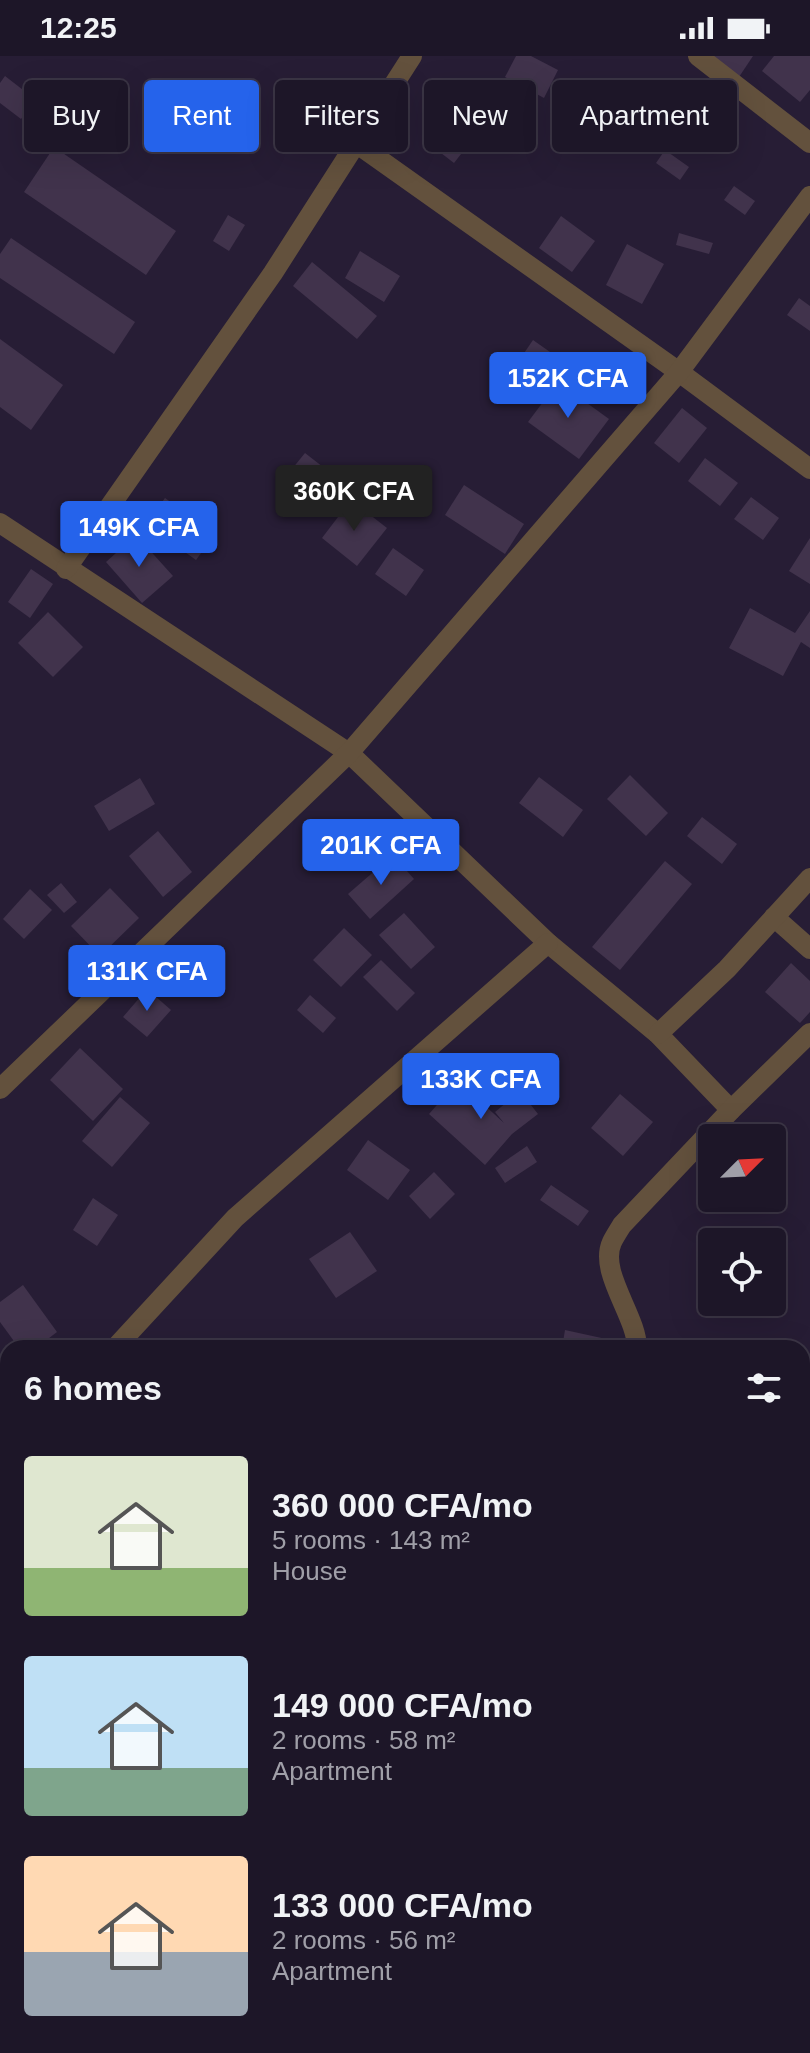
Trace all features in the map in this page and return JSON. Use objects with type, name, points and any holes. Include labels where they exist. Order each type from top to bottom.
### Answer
[{"type":"street","points":[[397,80],[412,56]]},
{"type":"street","points":[[698,56],[810,143]]},
{"type":"street","points":[[66,569],[208,368],[350,152]]},
{"type":"street","points":[[369,152],[810,469]]},
{"type":"street","points":[[0,1089],[349,753],[679,372],[810,196]]},
{"type":"street","points":[[0,523],[349,753],[548,943],[658,1034],[731,1110]]},
{"type":"street","points":[[658,1034],[727,969],[810,878]]},
{"type":"street","points":[[774,917],[810,949]]},
{"type":"street","points":[[122,1340],[235,1218],[548,943]]},
{"type":"street","points":[[636,1340],[610,1267],[610,1244],[622,1225],[731,1110],[810,1033]]},
{"type":"building","points":[[516,56],[531,56],[558,70],[544,98],[536,94],[536,80],[511,80],[505,77]]},
{"type":"building","points":[[707,56],[753,56],[739,77]]},
{"type":"building","points":[[774,56],[810,56],[810,90],[800,102],[762,71]]},
{"type":"building","points":[[5,76],[24,91],[24,115],[21,119],[0,103],[0,83]]},
{"type":"building","points":[[51,152],[61,152],[176,231],[146,275],[24,192]]},
{"type":"building","points":[[440,152],[463,152],[454,163]]},
{"type":"building","points":[[664,152],[668,152],[689,167],[680,180],[656,163]]},
{"type":"building","points":[[734,186],[755,201],[745,215],[724,200]]},
{"type":"building","points":[[228,215],[245,225],[229,251],[213,241]]},
{"type":"building","points":[[561,216],[595,241],[572,272],[539,248]]},
{"type":"building","points":[[679,233],[713,243],[709,254],[676,245]]},
{"type":"building","points":[[11,238],[135,322],[114,354],[0,278],[0,254]]},
{"type":"building","points":[[627,244],[664,264],[642,304],[606,285]]},
{"type":"building","points":[[360,251],[400,276],[384,302],[345,278]]},
{"type":"building","points":[[312,262],[377,316],[357,339],[293,286]]},
{"type":"building","points":[[799,298],[810,306],[810,331],[787,315]]},
{"type":"building","points":[[0,339],[63,385],[31,430],[0,407]]},
{"type":"building","points":[[533,340],[560,359],[543,384],[516,365]]},
{"type":"building","points":[[558,382],[609,419],[579,459],[528,422]]},
{"type":"building","points":[[682,408],[707,428],[679,463],[654,443]]},
{"type":"building","points":[[305,453],[341,481],[328,497],[292,469]]},
{"type":"building","points":[[705,458],[738,483],[720,506],[688,481]]},
{"type":"building","points":[[464,485],[524,524],[505,554],[445,515]]},
{"type":"building","points":[[751,497],[779,518],[763,540],[734,519]]},
{"type":"building","points":[[165,498],[215,534],[196,560],[146,524]]},
{"type":"building","points":[[351,500],[387,528],[357,566],[322,538]]},
{"type":"building","points":[[136,535],[173,576],[142,603],[106,562]]},
{"type":"building","points":[[810,538],[810,584],[789,571]]},
{"type":"building","points":[[393,548],[424,570],[406,596],[375,574]]},
{"type":"building","points":[[31,569],[53,584],[30,618],[8,602]]},
{"type":"building","points":[[750,608],[795,633],[810,611],[810,648],[801,642],[783,676],[729,648]]},
{"type":"building","points":[[48,612],[83,647],[53,677],[18,643]]},
{"type":"building","points":[[630,775],[668,813],[646,836],[607,799]]},
{"type":"building","points":[[539,777],[583,810],[563,837],[519,803]]},
{"type":"building","points":[[140,778],[155,804],[109,831],[94,806]]},
{"type":"building","points":[[702,817],[737,844],[722,864],[687,836]]},
{"type":"building","points":[[158,831],[192,872],[163,897],[129,856]]},
{"type":"building","points":[[393,855],[414,879],[370,919],[348,894]]},
{"type":"building","points":[[665,861],[692,884],[620,970],[592,947]]},
{"type":"building","points":[[61,883],[77,902],[64,913],[47,895]]},
{"type":"building","points":[[110,888],[139,918],[100,956],[71,926]]},
{"type":"building","points":[[30,889],[52,910],[24,939],[3,919]]},
{"type":"building","points":[[404,913],[435,947],[411,969],[379,935]]},
{"type":"building","points":[[344,928],[372,955],[341,987],[313,960]]},
{"type":"building","points":[[381,960],[415,993],[397,1011],[363,977]]},
{"type":"building","points":[[791,963],[810,981],[810,1012],[800,1023],[765,992]]},
{"type":"building","points":[[147,989],[171,1010],[147,1037],[123,1017]]},
{"type":"building","points":[[310,995],[336,1018],[323,1033],[297,1010]]},
{"type":"building","points":[[80,1048],[123,1089],[93,1121],[50,1080]]},
{"type":"building","points":[[458,1081],[504,1123],[495,1112],[520,1091],[538,1114],[512,1134],[485,1165],[429,1114]]},
{"type":"building","points":[[620,1094],[653,1122],[623,1156],[591,1128]]},
{"type":"building","points":[[120,1097],[150,1123],[112,1167],[82,1141]]},
{"type":"building","points":[[368,1140],[410,1170],[388,1200],[347,1170]]},
{"type":"building","points":[[527,1146],[537,1162],[505,1183],[495,1168]]},
{"type":"building","points":[[434,1172],[455,1194],[430,1219],[409,1196]]},
{"type":"building","points":[[551,1185],[589,1211],[578,1226],[540,1200]]},
{"type":"building","points":[[93,1198],[118,1215],[97,1246],[73,1230]]},
{"type":"building","points":[[350,1232],[377,1271],[336,1298],[309,1259]]},
{"type":"building","points":[[23,1285],[57,1332],[46,1340],[13,1340],[0,1322],[0,1302]]},
{"type":"building","points":[[565,1330],[611,1340],[563,1340]]}]
